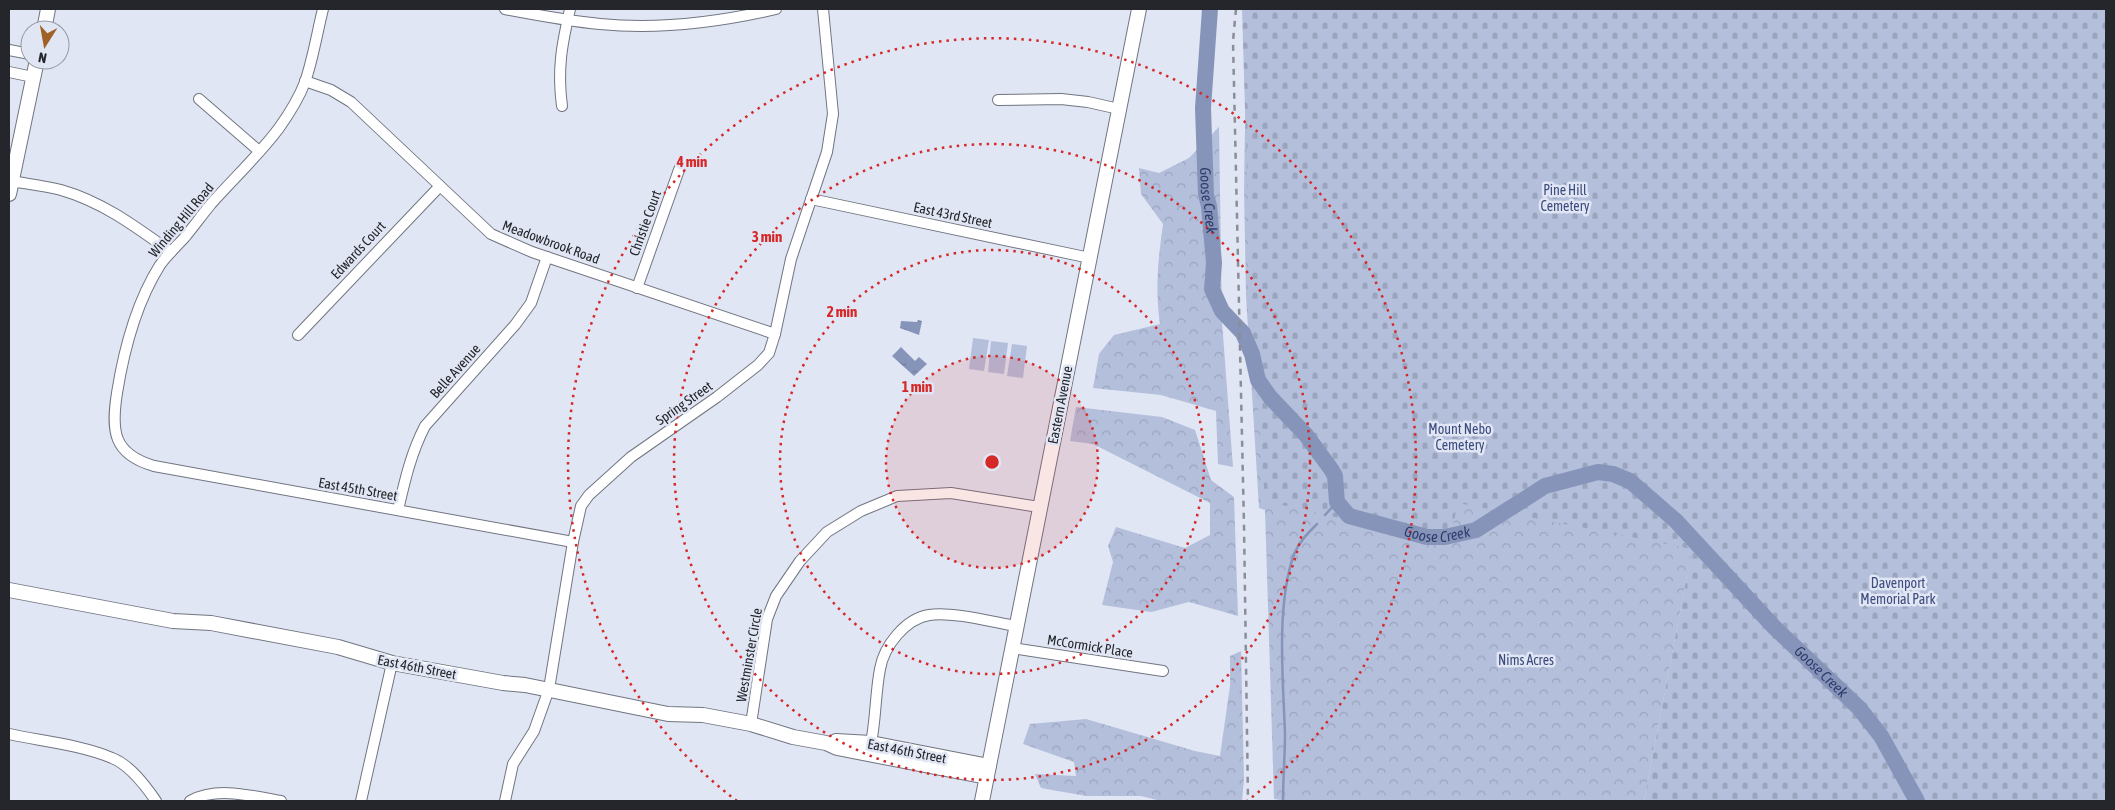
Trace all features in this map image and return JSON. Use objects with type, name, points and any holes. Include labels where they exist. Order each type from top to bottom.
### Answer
[{"type":"street","name":"Winding Hill Road","points":[[138,462],[125,452],[118,443],[114,430],[114,410],[129,334],[144,295],[161,264],[210,205],[279,128],[305,81],[323,9]]},
{"type":"street","points":[[505,9],[602,24],[690,24],[776,9]]},
{"type":"street","points":[[562,106],[559,70],[570,9]]},
{"type":"street","name":"Spring Street","points":[[505,801],[513,764],[534,731],[549,689],[573,542],[581,506],[589,495],[631,457],[758,365],[768,353],[775,334],[791,259],[827,152],[833,114],[823,9]]},
{"type":"street","name":"Eastern Avenue","points":[[982,801],[1139,9]]},
{"type":"street","points":[[34,70],[10,188],[60,190],[90,201],[119,215],[171,252]]},
{"type":"street","points":[[9,72],[33,76]]},
{"type":"street","name":"Meadowbrook Road","points":[[305,81],[331,90],[351,102],[491,234],[547,257],[775,334]]},
{"type":"street","points":[[199,99],[259,152]]},
{"type":"street","points":[[998,100],[1061,99],[1088,102],[1119,109]]},
{"type":"street","name":"Christie Court","points":[[637,288],[680,167]]},
{"type":"street","name":"Edwards Court","points":[[298,335],[440,186]]},
{"type":"street","name":"East 43rd Street","points":[[811,199],[1090,258]]},
{"type":"street","name":"Belle Avenue","points":[[398,510],[407,468],[425,426],[515,326],[531,303],[547,257]]},
{"type":"street","name":"East 45th Street","points":[[138,462],[573,542]]},
{"type":"street","name":"Westminster Circle","points":[[752,724],[767,619],[776,596],[800,560],[827,532],[861,511],[897,496],[951,493],[1039,507]]},
{"type":"street","name":"East 46th Street","points":[[9,590],[173,621],[212,623],[338,647],[392,663],[549,689],[668,714],[703,715],[752,724],[793,737],[826,743],[837,748],[870,749],[988,772]]},
{"type":"street","points":[[870,749],[880,668],[886,648],[902,630],[928,615],[959,616],[1016,626]]},
{"type":"street","name":"McCormick Place","points":[[1012,648],[1163,671]]},
{"type":"street","points":[[361,801],[392,663]]},
{"type":"street","points":[[9,734],[113,758],[136,775],[156,801]]},
{"type":"street","points":[[190,801],[204,794],[226,793],[281,801]]},
{"type":"green space","points":[[1242,9],[2106,9],[2106,801],[1644,801],[1692,549],[1458,503],[1449,543],[1265,501],[1251,307]]},
{"type":"green space","points":[[1246,64],[1714,542],[1687,576],[1644,801],[1288,801],[1274,799],[1265,510],[1259,508],[1246,296],[1244,189]]},
{"type":"green space","points":[[1219,127],[1222,322],[1233,467],[1218,464],[1216,411],[1161,395],[1093,388],[1099,354],[1114,335],[1160,324],[1158,274],[1163,224],[1141,194],[1139,168],[1159,173],[1189,158]]},
{"type":"green space","points":[[973,338],[989,340],[984,371],[969,369]]},
{"type":"green space","points":[[991,341],[1008,343],[1004,374],[988,372]]},
{"type":"green space","points":[[1012,344],[1027,346],[1023,378],[1007,376]]},
{"type":"green space","points":[[1076,407],[1162,417],[1195,430],[1211,480],[1234,497],[1238,616],[1189,602],[1151,612],[1102,605],[1113,562],[1108,546],[1116,527],[1185,548],[1210,535],[1210,503],[1093,444],[1070,441]]},
{"type":"green space","points":[[1241,651],[1244,779],[1242,801],[1161,801],[1141,796],[1086,796],[1041,788],[1035,774],[1076,776],[1074,762],[1023,744],[1030,724],[1086,719],[1195,751],[1220,756],[1230,686],[1230,656]]},
{"type":"water","points":[[918,320],[922,321],[919,335],[900,328],[901,321],[917,322]]},
{"type":"water","points":[[901,347],[915,361],[919,357],[927,364],[914,376],[892,356]]},
{"type":"waterway","name":"Goose Creek","points":[[1210,9],[1203,108],[1206,195],[1209,206],[1214,263],[1212,289],[1222,311],[1243,333],[1252,354],[1258,380],[1270,397],[1306,435],[1331,469],[1335,476],[1337,502],[1349,516],[1427,537],[1445,537],[1476,530],[1545,486],[1598,472],[1613,474],[1630,481],[1676,521],[1774,627],[1859,708],[1881,736],[1917,801]]},
{"type":"waterway","points":[[1325,515],[1337,502]]},
{"type":"waterway","points":[[1283,801],[1285,733],[1282,642],[1285,596],[1288,574],[1294,554],[1307,534],[1317,524]]},
{"type":"railway","points":[[1236,9],[1233,41],[1248,801]]},
{"type":"park label","name":"Pine Hill Cemetery","points":[[1565,198]]},
{"type":"park label","name":"Mount Nebo Cemetery","points":[[1460,438]]},
{"type":"park label","name":"Davenport Memorial Park","points":[[1898,592]]},
{"type":"park label","name":"Nims Acres","points":[[1526,660]]}]
